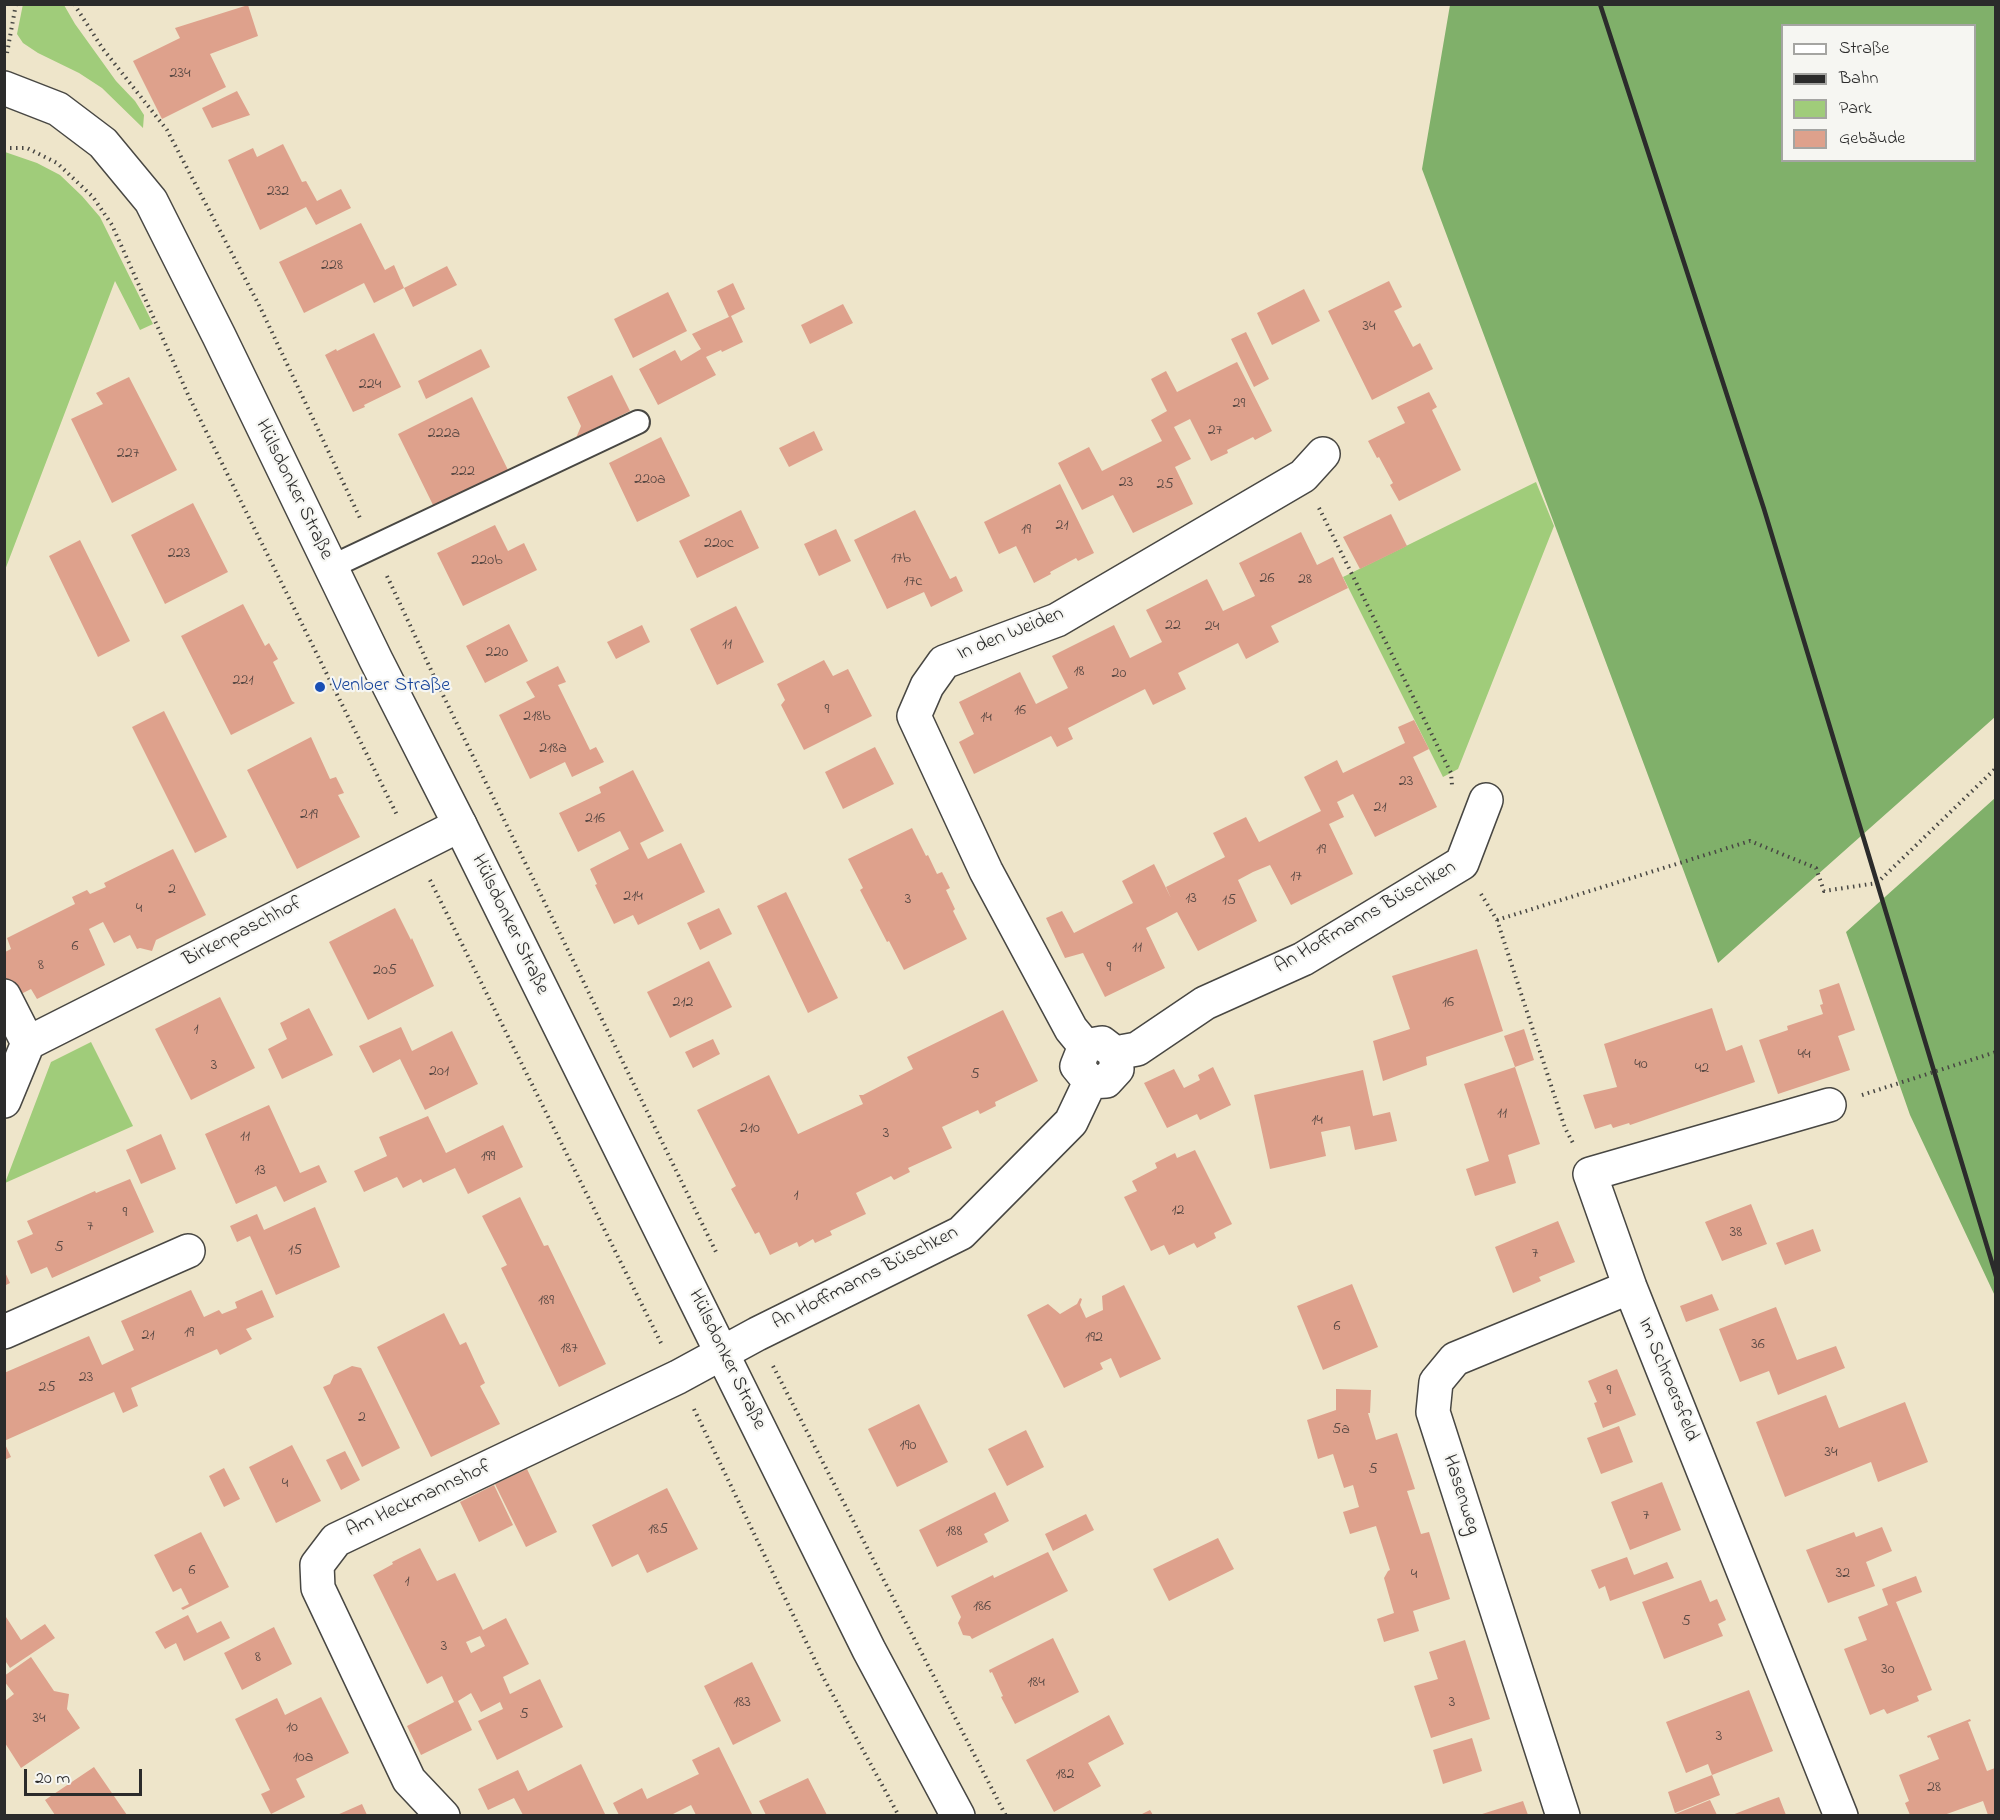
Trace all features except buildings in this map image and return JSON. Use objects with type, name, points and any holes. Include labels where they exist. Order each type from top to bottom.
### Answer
[{"type":"street","name":"Hülsdonker Straße","points":[[5,73],[103,143],[151,201],[869,1650],[958,1815]]},
{"type":"street","name":"In den Weiden","points":[[1100,1050],[1071,1029],[986,872],[914,716],[927,686],[944,662],[1057,620],[1313,465]]},
{"type":"street","name":"An Hoffmanns Büschken","points":[[723,1354],[757,1334],[961,1233],[1071,1122],[1090,1082],[1077,1066],[1100,1050],[1137,1049],[1205,1003],[1303,959],[1462,863],[1486,800]]},
{"type":"street","name":"Birkenpaschhof","points":[[28,1043],[460,825]]},
{"type":"street","points":[[4,996],[28,1043],[4,1101]]},
{"type":"street","points":[[1590,1174],[1829,1105]]},
{"type":"street","name":"Im Schroersfeld","points":[[1590,1174],[1630,1287],[1841,1815]]},
{"type":"street","points":[[4,1332],[188,1251]]},
{"type":"street","name":"Hasenweg","points":[[1563,1815],[1433,1412],[1436,1382],[1455,1359],[1630,1287]]},
{"type":"street","name":"Am Heckmannshof","points":[[443,1815],[409,1780],[318,1588],[317,1565],[336,1540],[723,1354]]},
{"type":"lane","points":[[331,567],[638,423]]},
{"type":"path","points":[[5,73],[16,4]]},
{"type":"path","points":[[74,4],[103,49],[167,130],[260,307],[449,708],[720,1260]]},
{"type":"path","points":[[4,148],[27,148],[57,163],[93,197],[112,225],[190,399],[678,1377],[823,1677],[899,1815]]},
{"type":"path","points":[[1313,465],[1451,772],[1454,795]]},
{"type":"path","points":[[1497,920],[1750,841],[1816,868],[1824,891],[1877,884],[1995,768]]},
{"type":"path","points":[[1462,863],[1497,920],[1565,1128],[1590,1174]]},
{"type":"path","points":[[1878,1090],[1995,1052]]},
{"type":"path","points":[[757,1334],[1006,1815]]},
{"type":"green space","points":[[23,4],[64,5],[116,81],[135,101],[144,115],[143,128],[102,88],[23,43],[17,34]]},
{"type":"green space","points":[[1450,5],[1995,5],[1995,717],[1718,963],[1422,169]]},
{"type":"green space","points":[[5,152],[37,163],[60,175],[82,196],[100,217],[153,324],[140,330],[115,281],[5,570]]},
{"type":"green space","points":[[1536,482],[1554,526],[1458,769],[1443,777],[1343,577]]},
{"type":"green space","points":[[1995,798],[1995,1296],[1910,1115],[1846,932]]},
{"type":"green space","points":[[91,1042],[133,1126],[5,1183],[51,1062]]},
{"type":"railway","points":[[1600,4],[1764,509],[1996,1276]]},
{"type":"place","name":"Venloer Straße","points":[[320,687]]}]
